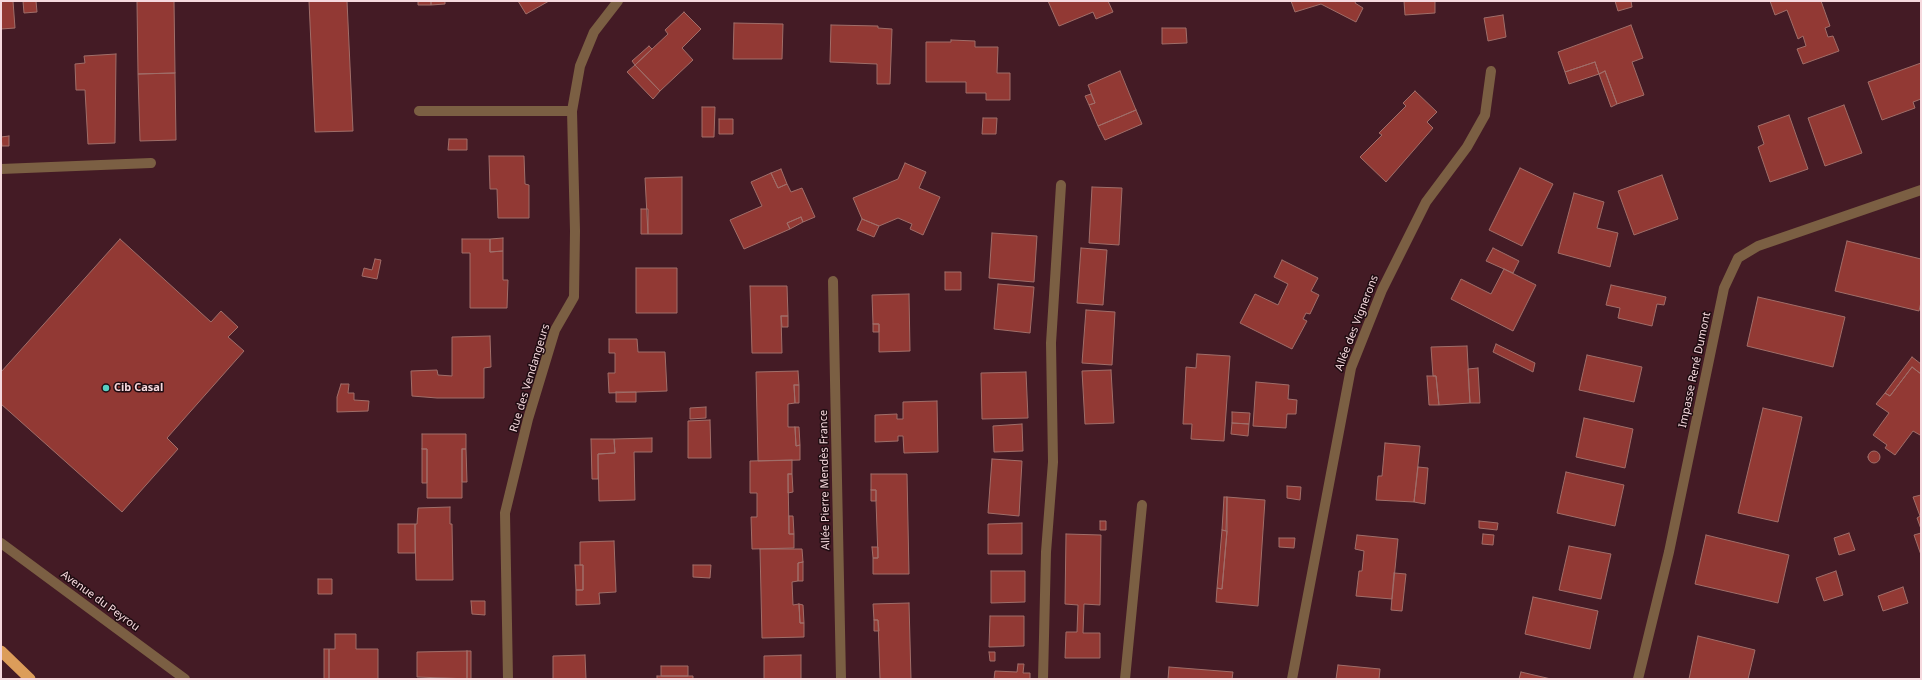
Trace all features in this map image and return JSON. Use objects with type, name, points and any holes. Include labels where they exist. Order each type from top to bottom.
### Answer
[{"type":"highway","points":[[1,651],[30,679]]},
{"type":"street","name":"Rue des Vendangeurs","points":[[508,679],[505,513],[528,419],[555,330],[574,297],[575,231],[572,111],[580,66],[594,32],[618,1]]},
{"type":"street","name":"Allée des Vignerons","points":[[1292,679],[1351,368],[1382,290],[1426,202],[1467,147],[1485,115],[1491,71]]},
{"type":"street","points":[[419,111],[572,111]]},
{"type":"street","points":[[1,169],[151,163]]},
{"type":"street","points":[[1043,679],[1046,552],[1054,462],[1051,343],[1061,185]]},
{"type":"street","name":"Impasse René Dumont","points":[[1638,679],[1669,552],[1724,288],[1738,258],[1758,246],[1921,190]]},
{"type":"street","name":"Allée Pierre Mendès France","points":[[833,281],[841,679]]},
{"type":"street","points":[[1125,679],[1142,505]]},
{"type":"street","name":"Avenue du Peyrou","points":[[1,543],[185,679]]},
{"type":"building","points":[[1,1],[13,1],[15,28],[1,29]]},
{"type":"building","points":[[23,1],[36,1],[37,12],[24,13]]},
{"type":"building","points":[[137,1],[174,1],[175,73],[138,74]]},
{"type":"building","points":[[309,1],[347,1],[353,131],[315,132]]},
{"type":"building","points":[[418,1],[431,1],[431,5],[418,5]]},
{"type":"building","points":[[431,1],[445,1],[445,4],[431,5]]},
{"type":"building","points":[[518,1],[549,1],[526,14]]},
{"type":"building","points":[[1048,1],[1108,1],[1113,12],[1096,19],[1093,12],[1059,26]]},
{"type":"building","points":[[1291,1],[1356,1],[1355,3],[1363,8],[1356,22],[1321,4],[1295,12]]},
{"type":"building","points":[[1404,1],[1435,1],[1435,13],[1405,15]]},
{"type":"building","points":[[1615,1],[1631,1],[1632,7],[1618,11]]},
{"type":"building","points":[[1770,1],[1821,1],[1830,26],[1825,28],[1828,37],[1833,36],[1839,51],[1803,64],[1797,49],[1806,46],[1803,36],[1798,39],[1787,10],[1775,15]]},
{"type":"building","points":[[684,12],[701,29],[682,48],[693,60],[660,91],[635,65],[668,34],[665,30]]},
{"type":"building","points":[[1503,15],[1506,37],[1488,41],[1484,18]]},
{"type":"building","points":[[734,23],[783,24],[782,59],[733,59]]},
{"type":"building","points":[[831,25],[878,26],[878,28],[892,29],[890,84],[877,84],[877,64],[830,62]]},
{"type":"building","points":[[1631,25],[1643,58],[1632,62],[1644,95],[1617,104],[1605,71],[1599,74],[1595,62],[1565,72],[1558,52]]},
{"type":"building","points":[[1162,28],[1186,28],[1187,43],[1162,44]]},
{"type":"building","points":[[951,40],[975,41],[975,47],[998,47],[997,73],[1010,73],[1010,100],[986,100],[986,93],[966,93],[966,82],[926,82],[926,42],[951,42]]},
{"type":"building","points":[[649,46],[652,49],[635,65],[632,61]]},
{"type":"building","points":[[116,54],[115,143],[88,144],[85,90],[76,90],[75,64],[85,63],[84,56]]},
{"type":"building","points":[[1595,62],[1599,74],[1569,84],[1565,72]]},
{"type":"building","points":[[1921,63],[1921,99],[1913,102],[1915,108],[1882,120],[1868,82]]},
{"type":"building","points":[[635,65],[660,91],[653,99],[627,72]]},
{"type":"building","points":[[1120,71],[1136,110],[1098,126],[1089,105],[1095,103],[1088,85]]},
{"type":"building","points":[[1605,71],[1617,104],[1611,107],[1599,74]]},
{"type":"building","points":[[175,73],[176,140],[140,141],[138,74]]},
{"type":"building","points":[[1415,91],[1437,112],[1427,122],[1433,128],[1386,182],[1360,157],[1382,135],[1379,133],[1406,106],[1403,103]]},
{"type":"building","points":[[1091,94],[1095,103],[1089,105],[1085,96]]},
{"type":"building","points":[[1844,105],[1862,153],[1825,166],[1808,118]]},
{"type":"building","points":[[702,107],[715,107],[714,137],[702,137]]},
{"type":"building","points":[[1136,110],[1142,124],[1105,140],[1098,126]]},
{"type":"building","points":[[1789,115],[1808,169],[1770,182],[1758,147],[1764,144],[1758,126]]},
{"type":"building","points":[[983,118],[997,118],[996,134],[982,134]]},
{"type":"building","points":[[719,119],[733,119],[733,134],[719,134]]},
{"type":"building","points":[[9,136],[9,146],[2,146],[1,137]]},
{"type":"building","points":[[449,139],[467,139],[467,150],[448,150]]},
{"type":"building","points":[[489,156],[524,156],[525,184],[529,185],[529,218],[498,218],[497,189],[490,189]]},
{"type":"building","points":[[905,163],[926,172],[919,188],[940,197],[923,235],[910,229],[912,224],[898,218],[879,226],[862,219],[853,198],[898,179]]},
{"type":"building","points":[[1520,168],[1553,184],[1522,246],[1489,230]]},
{"type":"building","points":[[781,169],[787,184],[778,188],[771,173]]},
{"type":"building","points":[[771,173],[778,188],[787,184],[791,192],[802,188],[815,217],[803,222],[801,217],[787,223],[790,229],[744,249],[730,220],[762,206],[751,182]]},
{"type":"building","points":[[1662,175],[1678,219],[1634,235],[1618,191]]},
{"type":"building","points":[[682,177],[682,234],[648,234],[645,178]]},
{"type":"building","points":[[1092,187],[1122,188],[1119,245],[1089,243]]},
{"type":"building","points":[[1574,193],[1604,202],[1597,228],[1618,233],[1610,267],[1558,253]]},
{"type":"building","points":[[641,209],[648,209],[648,234],[641,234]]},
{"type":"building","points":[[801,217],[803,222],[790,229],[787,223]]},
{"type":"building","points":[[862,219],[879,226],[874,237],[857,230]]},
{"type":"building","points":[[992,233],[1037,236],[1034,282],[989,278]]},
{"type":"building","points":[[503,238],[503,251],[490,252],[490,239]]},
{"type":"building","name":"Cib Casal","points":[[120,239],[211,322],[221,311],[238,327],[228,337],[244,351],[167,438],[178,449],[122,512],[1,404],[1,372]]},
{"type":"building","points":[[462,239],[490,239],[490,252],[503,251],[503,280],[508,280],[507,308],[470,308],[470,253],[462,253]]},
{"type":"building","points":[[1847,241],[1921,259],[1921,302],[1919,311],[1835,291]]},
{"type":"building","points":[[1081,248],[1107,250],[1103,305],[1077,303]]},
{"type":"building","points":[[1493,248],[1519,261],[1513,273],[1486,261]]},
{"type":"building","points":[[375,259],[381,260],[377,279],[362,276],[364,268],[372,270]]},
{"type":"building","points":[[1282,260],[1318,278],[1311,291],[1319,295],[1310,314],[1306,313],[1303,319],[1307,321],[1292,349],[1240,323],[1255,294],[1278,305],[1288,284],[1274,277]]},
{"type":"building","points":[[636,268],[677,268],[677,313],[636,313]]},
{"type":"building","points":[[1504,269],[1536,285],[1513,331],[1451,299],[1461,279],[1491,294]]},
{"type":"building","points":[[945,272],[961,272],[961,290],[945,290]]},
{"type":"building","points":[[998,284],[1034,287],[1030,333],[994,329]]},
{"type":"building","points":[[1611,285],[1666,297],[1664,305],[1657,304],[1652,326],[1618,318],[1620,308],[1606,305]]},
{"type":"building","points":[[750,286],[787,286],[788,316],[781,316],[782,353],[752,353]]},
{"type":"building","points":[[909,294],[910,351],[879,352],[879,324],[873,324],[872,295]]},
{"type":"building","points":[[1758,297],[1845,317],[1833,367],[1747,346]]},
{"type":"building","points":[[1086,310],[1115,312],[1112,365],[1082,363]]},
{"type":"building","points":[[781,316],[788,316],[788,327],[782,327]]},
{"type":"building","points":[[873,324],[879,324],[879,332],[873,332]]},
{"type":"building","points":[[490,336],[491,367],[484,368],[484,398],[437,398],[412,396],[411,371],[437,370],[438,375],[452,376],[452,337]]},
{"type":"building","points":[[609,339],[637,339],[638,352],[665,352],[667,391],[609,393],[608,373],[615,373],[615,353],[609,353]]},
{"type":"building","points":[[1496,344],[1535,363],[1533,372],[1493,352]]},
{"type":"building","points":[[1467,346],[1470,403],[1439,405],[1436,376],[1433,376],[1431,347]]},
{"type":"building","points":[[1197,354],[1230,356],[1224,441],[1191,439],[1192,424],[1183,424],[1186,367],[1196,368]]},
{"type":"building","points":[[1587,355],[1642,367],[1634,402],[1579,390]]},
{"type":"building","points":[[1912,357],[1921,364],[1921,374],[1912,367],[1890,396],[1885,393]]},
{"type":"building","points":[[1912,367],[1921,374],[1921,433],[1920,435],[1913,431],[1895,455],[1885,448],[1887,445],[1873,435],[1889,413],[1876,404],[1885,393],[1890,396]]},
{"type":"building","points":[[1478,368],[1480,403],[1470,403],[1468,369]]},
{"type":"building","points":[[1111,370],[1114,423],[1085,424],[1082,371]]},
{"type":"building","points":[[798,371],[799,385],[794,385],[795,403],[788,404],[788,427],[795,427],[796,446],[800,445],[800,460],[758,461],[756,372]]},
{"type":"building","points":[[1026,372],[1028,418],[982,419],[981,373]]},
{"type":"building","points":[[1427,376],[1436,376],[1439,405],[1429,405]]},
{"type":"building","points":[[1256,382],[1289,385],[1288,399],[1297,400],[1296,414],[1287,414],[1286,428],[1253,426]]},
{"type":"building","points":[[341,384],[349,384],[348,393],[354,393],[354,400],[369,401],[368,411],[337,412],[337,397]]},
{"type":"building","points":[[794,385],[799,385],[799,403],[795,403]]},
{"type":"building","points":[[616,392],[636,392],[636,402],[616,402]]},
{"type":"building","points":[[937,401],[938,452],[904,453],[903,436],[898,436],[898,441],[875,442],[875,415],[897,414],[897,419],[903,419],[903,402]]},
{"type":"building","points":[[706,407],[706,418],[690,419],[690,408]]},
{"type":"building","points":[[1763,408],[1802,417],[1778,522],[1738,513]]},
{"type":"building","points":[[1232,412],[1250,413],[1249,424],[1232,423]]},
{"type":"building","points":[[1584,418],[1633,429],[1625,468],[1576,457]]},
{"type":"building","points":[[710,420],[711,458],[688,458],[688,421]]},
{"type":"building","points":[[1232,423],[1249,424],[1248,436],[1231,434]]},
{"type":"building","points":[[1022,424],[1023,451],[994,452],[993,426]]},
{"type":"building","points":[[795,427],[799,427],[800,445],[796,446]]},
{"type":"building","points":[[422,434],[466,434],[466,449],[462,449],[462,498],[427,498],[427,449],[422,449]]},
{"type":"building","points":[[652,438],[652,452],[634,452],[635,500],[599,501],[598,454],[615,453],[614,439]]},
{"type":"building","points":[[591,439],[614,439],[615,453],[598,454],[598,479],[592,479]]},
{"type":"building","points":[[1385,443],[1420,446],[1414,502],[1376,500],[1378,476],[1382,476]]},
{"type":"building","points":[[422,449],[427,449],[427,483],[422,483]]},
{"type":"building","points":[[462,449],[466,449],[467,482],[462,482]]},
{"type":"building","points":[[1876,451],[1879,452],[1879,462],[1872,463],[1869,462],[1868,455],[1869,452]]},
{"type":"building","points":[[992,459],[1022,461],[1019,516],[988,513]]},
{"type":"building","points":[[792,460],[792,474],[788,474],[789,534],[794,534],[794,548],[752,549],[751,517],[757,517],[757,493],[750,493],[750,461]]},
{"type":"building","points":[[1418,467],[1428,468],[1425,504],[1414,502]]},
{"type":"building","points":[[1566,472],[1624,485],[1615,526],[1557,513]]},
{"type":"building","points":[[788,474],[792,474],[793,492],[788,493]]},
{"type":"building","points":[[871,474],[907,474],[909,574],[873,574],[873,558],[878,558],[876,490],[871,490]]},
{"type":"building","points":[[1287,486],[1301,487],[1300,500],[1287,498]]},
{"type":"building","points":[[871,490],[876,490],[876,501],[871,501]]},
{"type":"building","points":[[1921,495],[1921,529],[1917,518],[1920,516],[1913,497]]},
{"type":"building","points":[[1224,497],[1227,497],[1226,531],[1222,530]]},
{"type":"building","points":[[1227,497],[1265,500],[1258,606],[1216,602],[1217,588],[1222,589],[1227,531]]},
{"type":"building","points":[[450,507],[450,524],[452,524],[453,580],[416,580],[415,524],[417,524],[418,508]]},
{"type":"building","points":[[789,516],[793,516],[794,534],[789,534]]},
{"type":"building","points":[[1100,521],[1106,521],[1106,530],[1100,530]]},
{"type":"building","points":[[1479,521],[1498,523],[1497,530],[1479,528]]},
{"type":"building","points":[[1022,523],[1022,554],[988,554],[988,524]]},
{"type":"building","points":[[398,524],[415,524],[415,553],[398,553]]},
{"type":"building","points":[[1222,530],[1227,531],[1222,589],[1217,588]]},
{"type":"building","points":[[1849,533],[1855,550],[1839,555],[1834,538]]},
{"type":"building","points":[[1921,533],[1921,555],[1914,535]]},
{"type":"building","points":[[1066,534],[1101,535],[1100,605],[1084,604],[1083,633],[1100,633],[1100,658],[1065,658],[1066,632],[1077,632],[1078,605],[1065,604]]},
{"type":"building","points":[[1483,534],[1494,535],[1493,545],[1482,544]]},
{"type":"building","points":[[1357,535],[1398,539],[1392,599],[1356,596],[1359,571],[1362,571],[1364,551],[1355,549]]},
{"type":"building","points":[[1706,535],[1789,555],[1778,603],[1695,584]]},
{"type":"building","points":[[1279,538],[1295,538],[1294,548],[1279,547]]},
{"type":"building","points":[[614,541],[616,592],[599,593],[600,604],[576,605],[576,590],[583,590],[583,565],[580,565],[580,542]]},
{"type":"building","points":[[1569,546],[1611,554],[1601,599],[1559,590]]},
{"type":"building","points":[[872,547],[878,547],[878,558],[873,558]]},
{"type":"building","points":[[760,549],[802,549],[803,562],[798,563],[798,581],[792,582],[793,605],[799,604],[800,623],[804,623],[804,637],[762,638]]},
{"type":"building","points":[[803,562],[803,581],[798,581],[798,563]]},
{"type":"building","points":[[575,565],[583,565],[583,590],[576,590]]},
{"type":"building","points":[[693,565],[711,565],[710,578],[693,577]]},
{"type":"building","points":[[991,571],[1025,571],[1025,602],[991,603]]},
{"type":"building","points":[[1836,571],[1843,595],[1824,601],[1816,578]]},
{"type":"building","points":[[1394,573],[1406,574],[1402,611],[1391,610]]},
{"type":"building","points":[[318,579],[332,579],[332,594],[318,594]]},
{"type":"building","points":[[1903,587],[1908,603],[1883,611],[1878,596]]},
{"type":"building","points":[[1533,597],[1598,611],[1590,649],[1525,634]]},
{"type":"building","points":[[471,601],[485,601],[485,615],[472,614]]},
{"type":"building","points":[[909,603],[911,679],[880,679],[878,620],[874,620],[873,604]]},
{"type":"building","points":[[799,604],[803,605],[804,623],[800,623]]},
{"type":"building","points":[[990,616],[1024,616],[1024,646],[989,647]]},
{"type":"building","points":[[874,620],[878,620],[879,631],[874,631]]},
{"type":"building","points":[[335,634],[356,634],[356,649],[378,649],[378,679],[329,679],[329,649],[335,649]]},
{"type":"building","points":[[1698,636],[1755,650],[1748,679],[1689,679]]},
{"type":"building","points":[[324,649],[329,649],[329,679],[324,679]]},
{"type":"building","points":[[467,651],[471,651],[471,679],[467,679]]},
{"type":"building","points":[[467,651],[467,679],[417,677],[417,652]]},
{"type":"building","points":[[989,652],[995,652],[995,661],[990,661]]},
{"type":"building","points":[[585,655],[586,679],[553,679],[553,656]]},
{"type":"building","points":[[801,655],[801,679],[764,679],[764,656]]},
{"type":"building","points":[[1018,664],[1024,664],[1023,673],[1030,673],[1030,679],[994,679],[995,671],[1017,672]]},
{"type":"building","points":[[1338,665],[1380,669],[1379,679],[1336,679]]},
{"type":"building","points":[[661,666],[688,666],[688,676],[661,676]]},
{"type":"building","points":[[1169,667],[1233,672],[1232,679],[1168,679]]},
{"type":"building","points":[[1521,672],[1551,679],[1519,679]]},
{"type":"building","points":[[657,676],[693,676],[693,679],[657,679]]},
{"type":"place","name":"Cib Casal","points":[[106,388]]}]
